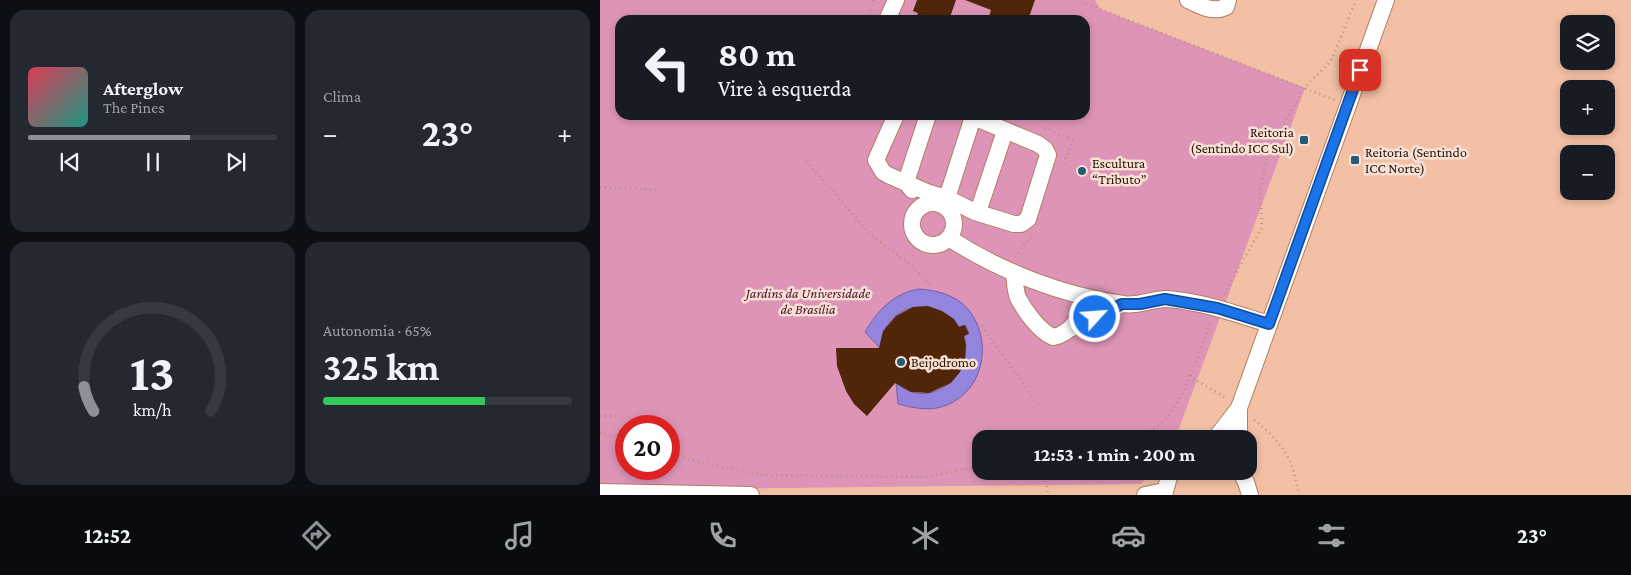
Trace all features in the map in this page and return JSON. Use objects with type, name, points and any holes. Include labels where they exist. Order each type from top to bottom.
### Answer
[{"type":"street","points":[[890,15],[896,0]]},
{"type":"street","points":[[1188,0],[1215,10],[1226,7],[1228,0]]},
{"type":"street","points":[[1222,430],[1239,408],[1386,0]]},
{"type":"street","points":[[894,120],[876,160],[883,172],[977,212],[1014,224],[1021,224],[1028,219],[1048,155],[1038,144],[980,120]]},
{"type":"street","points":[[906,182],[926,120]]},
{"type":"street","points":[[947,198],[970,120]]},
{"type":"street","points":[[928,244],[940,244],[952,231],[977,212],[1005,131]]},
{"type":"street","points":[[906,182],[916,197],[916,212],[912,225],[914,232],[922,242],[979,257],[1014,274],[1089,298],[1122,304],[1140,304],[1165,299],[1181,300],[1217,308],[1269,324]]},
{"type":"street","points":[[916,212],[927,205],[939,205],[950,212],[952,231],[979,257]]},
{"type":"street","points":[[1014,274],[1018,297],[1026,310],[1047,335],[1053,337],[1122,304]]},
{"type":"street","points":[[1068,331],[1084,311],[1089,298]]},
{"type":"street","points":[[1239,408],[1239,430]]},
{"type":"street","points":[[1145,495],[1164,493],[1168,480]]},
{"type":"street","points":[[1245,480],[1250,495]]},
{"type":"street","points":[[600,492],[751,495]]},
{"type":"path","points":[[868,15],[874,0]]},
{"type":"path","points":[[1077,0],[1336,101]]},
{"type":"path","points":[[1221,300],[1262,227],[1260,188],[1268,154],[1305,88],[1331,61],[1356,0]]},
{"type":"path","points":[[806,161],[871,235],[906,260],[932,286]]},
{"type":"path","points":[[600,187],[658,190]]},
{"type":"path","points":[[1150,430],[1160,425],[1171,414],[1189,376],[1213,316]]},
{"type":"path","points":[[982,326],[1038,405]]},
{"type":"path","points":[[1189,376],[1239,408],[1279,442],[1286,451],[1296,478],[1299,495]]},
{"type":"path","points":[[600,416],[615,416]]},
{"type":"path","points":[[600,433],[615,437]]},
{"type":"path","points":[[680,456],[762,475],[924,477],[972,468]]},
{"type":"path","points":[[1046,480],[1048,495]]},
{"type":"shaded area","points":[[600,0],[1631,0],[1631,495],[600,495]]},
{"type":"shaded area","points":[[919,289],[939,292],[958,300],[968,309],[976,321],[981,335],[981,363],[977,376],[970,388],[960,398],[947,405],[928,409],[898,404],[896,382],[907,390],[920,394],[933,392],[945,386],[955,377],[962,366],[966,352],[964,336],[969,333],[965,325],[959,327],[944,313],[935,309],[915,307],[897,315],[889,323],[884,332],[880,348],[865,332],[887,304],[902,294]]},
{"type":"green space","name":"Jardins da Universidade de Brasília","points":[[600,0],[1095,0],[1100,9],[1305,88],[1178,430],[972,430],[972,480],[1144,480],[1141,484],[600,490]]},
{"type":"building","points":[[917,0],[956,0],[951,15],[917,15],[918,13],[913,11]]},
{"type":"building","points":[[965,0],[1035,0],[1030,15],[990,15],[991,10]]},
{"type":"building","name":"Beijodromo","points":[[928,306],[942,311],[954,319],[959,327],[965,325],[969,334],[964,336],[966,345],[965,359],[960,372],[951,383],[929,393],[911,392],[895,383],[867,416],[854,404],[846,391],[837,366],[836,348],[879,348],[883,331],[896,316],[913,307]]},
{"type":"place","name":"Reitoria (Sentindo ICC Sul)","points":[[1304,140]]},
{"type":"place","name":"Reitoria (Sentindo ICC Norte)","points":[[1355,160]]},
{"type":"place","name":"Escultura “Tributo”","points":[[1082,171]]},
{"type":"place","name":"Beijodromo","points":[[901,362]]},
{"type":"route","points":[[1095,317],[1122,304],[1140,304],[1165,299],[1181,300],[1217,308],[1269,324],[1360,70]]}]
